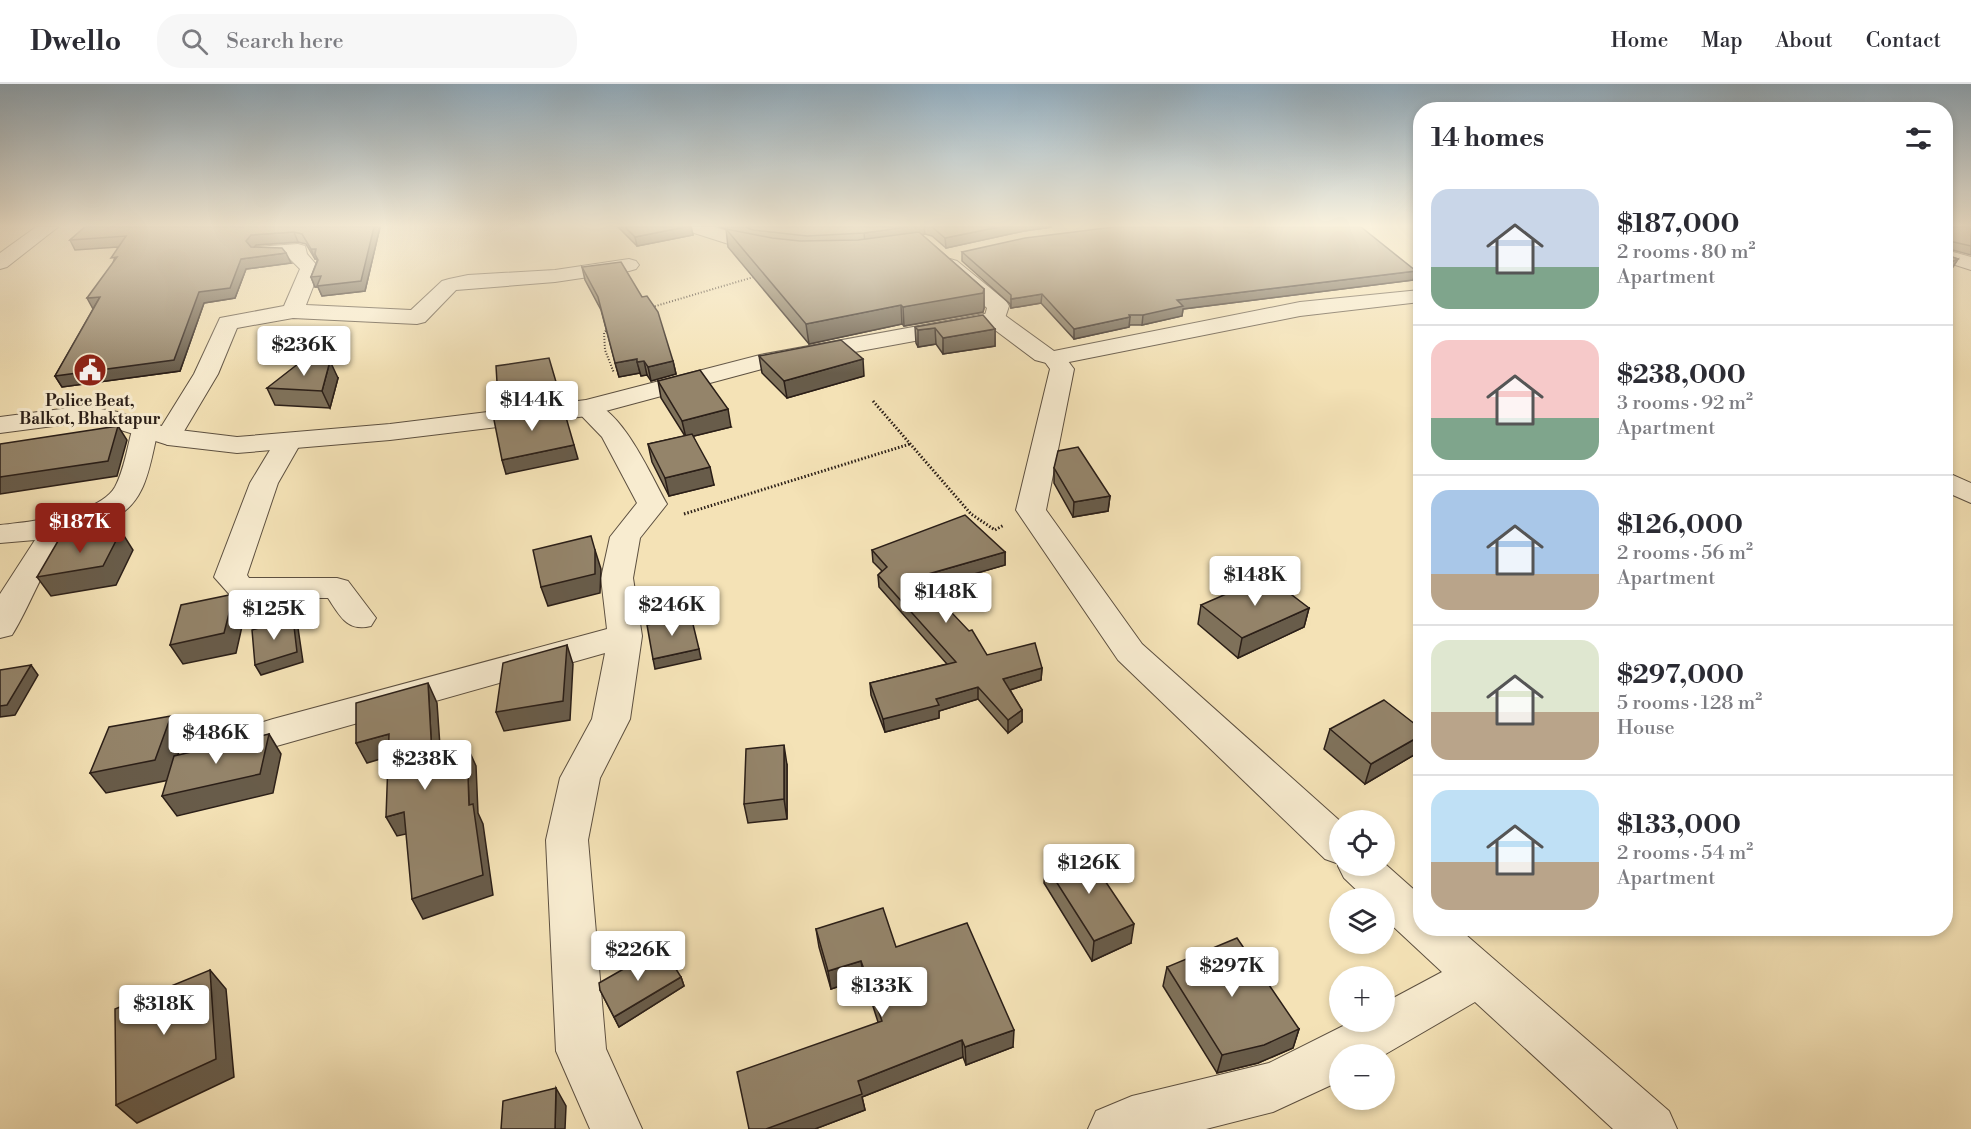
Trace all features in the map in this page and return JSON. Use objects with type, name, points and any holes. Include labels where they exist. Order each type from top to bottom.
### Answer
[{"type":"street","points":[[293,311],[307,276]]},
{"type":"street","points":[[0,534],[62,528],[108,510],[125,498],[156,433],[206,374],[228,323],[293,311],[417,317],[449,285],[468,280],[557,276]]},
{"type":"street","points":[[963,276],[998,306],[995,319]]},
{"type":"street","points":[[0,425],[84,414],[110,418],[156,433],[237,445],[390,432],[521,414],[587,408],[760,362],[995,319],[1043,355],[1054,358],[1300,309],[1413,297]]},
{"type":"street","points":[[1054,358],[1062,369],[1031,510],[1130,652],[1329,838]]},
{"type":"street","points":[[587,408],[613,433],[652,504],[626,537],[617,578],[625,636],[611,719],[580,778],[567,840],[581,1051],[616,1129]]},
{"type":"street","points":[[289,441],[264,483],[230,577],[241,588],[337,588],[359,618]]},
{"type":"street","points":[[1953,485],[1971,494]]},
{"type":"street","points":[[0,627],[22,583],[62,528]]},
{"type":"street","points":[[273,733],[625,636]]},
{"type":"street","points":[[1370,876],[1413,916]]},
{"type":"street","points":[[1435,936],[1651,1129]]},
{"type":"street","points":[[1359,1044],[1480,975]]},
{"type":"street","points":[[1114,1129],[1132,1122],[1273,1087],[1329,1060]]},
{"type":"path","points":[[645,309],[757,276]]},
{"type":"path","points":[[613,326],[604,332],[605,350],[623,398]]},
{"type":"path","points":[[873,401],[971,514],[995,530],[1031,510]]},
{"type":"path","points":[[631,529],[910,444]]},
{"type":"building","points":[[103,276],[235,276],[230,288],[199,292],[174,360],[55,376],[100,297],[87,298]]},
{"type":"building","points":[[312,276],[362,276],[361,281],[317,286],[321,276]]},
{"type":"building","points":[[587,276],[629,276],[642,297],[647,296],[658,312],[673,361],[648,367],[644,361],[637,362],[637,359],[615,363],[598,297]]},
{"type":"building","points":[[765,276],[969,276],[984,289],[983,293],[903,307],[901,305],[806,324]]},
{"type":"building","points":[[989,276],[1377,276],[1177,300],[1183,306],[1143,315],[1129,315],[1130,317],[1074,329],[1042,294],[1011,299],[1011,295]]},
{"type":"building","points":[[983,315],[995,329],[943,338],[935,328],[918,330],[915,327]]},
{"type":"building","points":[[841,340],[863,359],[784,381],[759,356]]},
{"type":"building","points":[[549,358],[559,392],[498,399],[496,366]]},
{"type":"building","points":[[303,360],[330,361],[322,391],[267,388]]},
{"type":"building","points":[[700,370],[728,409],[682,421],[658,381]]},
{"type":"building","points":[[563,407],[574,445],[502,460],[493,415]]},
{"type":"building","points":[[118,426],[108,461],[0,477],[0,444]]},
{"type":"building","points":[[692,434],[710,467],[665,478],[648,444]]},
{"type":"building","points":[[1078,447],[1110,496],[1074,502],[1054,468],[1058,451]]},
{"type":"building","points":[[965,515],[1005,552],[918,577],[969,631],[972,630],[987,655],[1035,643],[1042,668],[1003,679],[1022,710],[1008,720],[978,687],[936,699],[939,705],[883,719],[870,683],[956,662],[878,575],[887,567],[872,550]]},
{"type":"building","points":[[121,531],[103,566],[37,577],[58,541]]},
{"type":"building","points":[[591,536],[595,550],[595,574],[541,587],[533,550]]},
{"type":"building","points":[[1267,576],[1309,608],[1242,638],[1201,605]]},
{"type":"building","points":[[234,594],[224,633],[170,645],[181,605]]},
{"type":"building","points":[[691,616],[699,649],[653,659],[647,625]]},
{"type":"building","points":[[293,618],[297,652],[255,665],[252,630]]},
{"type":"building","points":[[567,645],[563,701],[496,712],[503,663]]},
{"type":"building","points":[[31,665],[7,705],[0,706],[0,670]]},
{"type":"building","points":[[428,683],[432,755],[467,746],[469,805],[473,804],[483,875],[412,899],[404,812],[386,817],[389,734],[356,743],[356,703]]},
{"type":"building","points":[[1384,700],[1413,723],[1413,740],[1371,764],[1330,729]]},
{"type":"building","points":[[171,716],[155,760],[90,773],[109,727]]},
{"type":"building","points":[[269,734],[260,774],[162,796],[174,756]]},
{"type":"building","points":[[784,745],[784,799],[744,804],[746,749]]},
{"type":"building","points":[[1083,848],[1134,924],[1094,941],[1045,864]]},
{"type":"building","points":[[883,908],[896,947],[967,923],[1014,1030],[965,1047],[962,1040],[858,1081],[862,1094],[766,1129],[749,1129],[737,1072],[882,1021],[861,961],[828,971],[816,929]]},
{"type":"building","points":[[1237,938],[1299,1029],[1264,1045],[1222,1055],[1167,967]]},
{"type":"building","points":[[662,947],[681,977],[614,1017],[600,990],[599,983]]},
{"type":"building","points":[[210,970],[216,1059],[116,1105],[115,1009]]},
{"type":"building","points":[[556,1088],[555,1129],[501,1129],[503,1101]]},
{"type":"place","name":"Police Beat, Balkot, Bhaktapur","points":[[90,370]]}]
